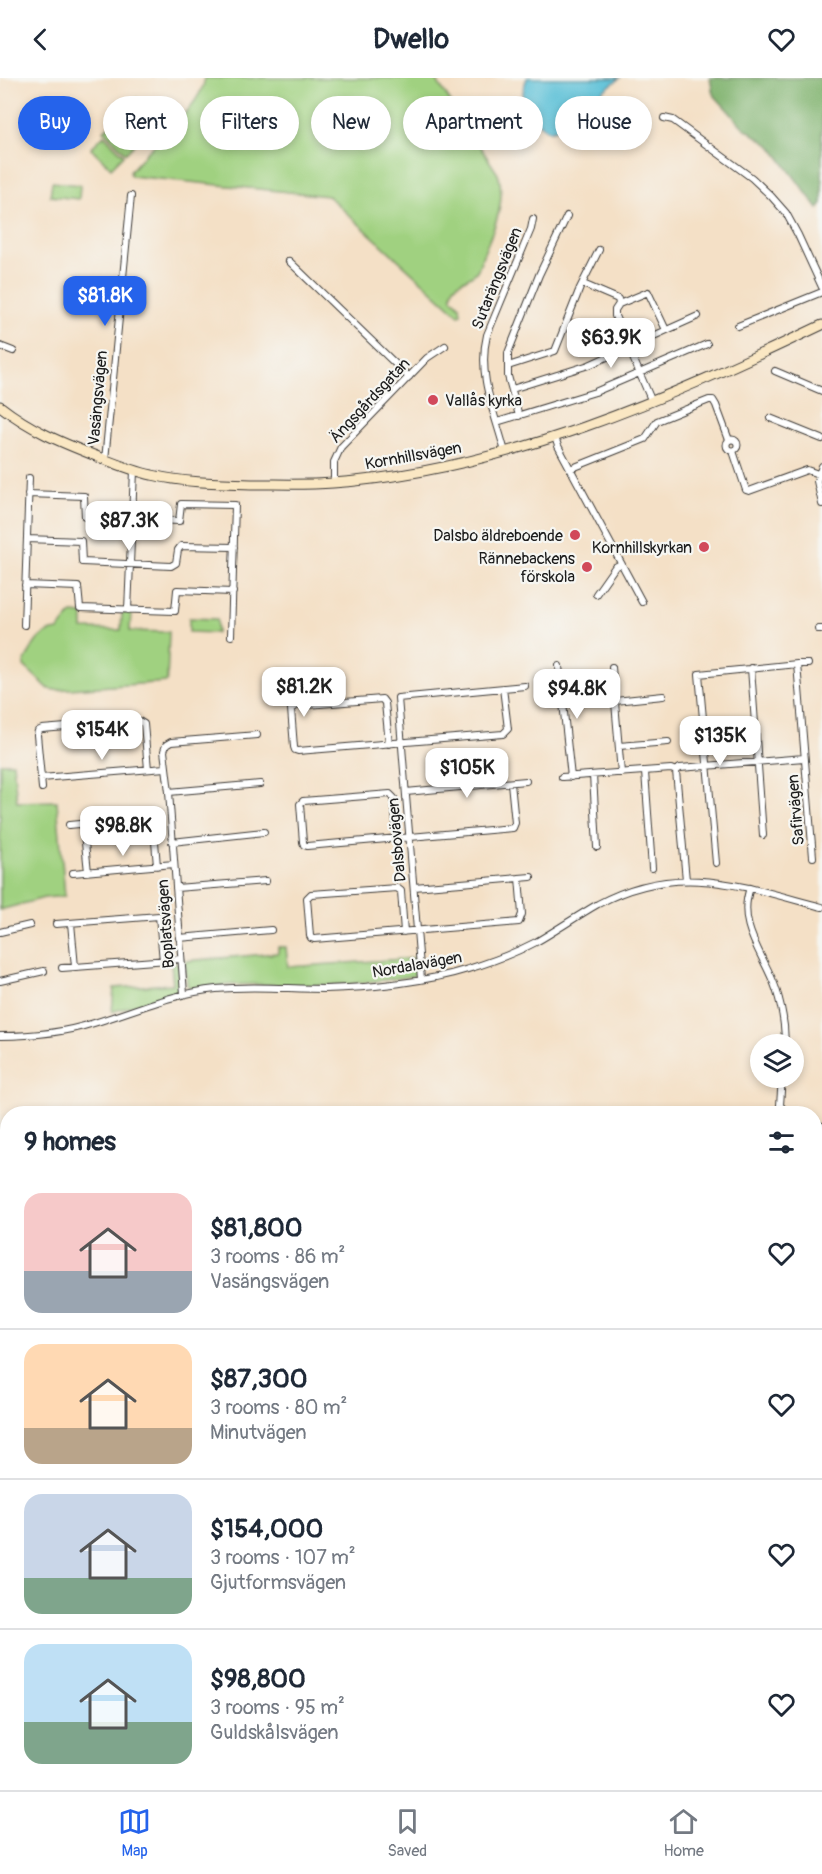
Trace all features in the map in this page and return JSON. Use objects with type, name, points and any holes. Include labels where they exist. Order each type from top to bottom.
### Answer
[{"type":"street","points":[[664,118],[673,120],[752,178],[771,195],[786,213],[822,287]]},
{"type":"street","name":"Vasängsvägen","points":[[105,460],[131,196]]},
{"type":"street","points":[[519,416],[508,376],[508,353],[567,216]]},
{"type":"street","name":"Sutarängsvägen","points":[[505,452],[484,380],[484,348],[531,230],[533,219]]},
{"type":"street","points":[[508,366],[555,351],[599,250]]},
{"type":"street","points":[[289,261],[409,377]]},
{"type":"street","points":[[584,284],[619,302]]},
{"type":"street","points":[[652,402],[615,316],[615,310],[619,302],[648,292],[666,330]]},
{"type":"street","points":[[738,326],[822,292]]},
{"type":"street","points":[[512,388],[589,365],[698,316]]},
{"type":"street","name":"Kornhillsvägen","points":[[0,406],[39,432],[105,460],[152,476],[206,483],[334,483],[410,473],[468,462],[555,437],[652,402],[822,325]]},
{"type":"street","points":[[497,422],[594,392],[707,344]]},
{"type":"street","points":[[0,345],[13,351]]},
{"type":"street","name":"Ängsgårdsgatan","points":[[334,483],[334,462],[338,452],[427,358],[445,346]]},
{"type":"street","points":[[776,371],[822,391]]},
{"type":"street","points":[[570,469],[645,439],[657,421],[713,400],[729,440],[734,440],[737,444],[733,451],[747,490],[807,470],[818,474]]},
{"type":"street","points":[[770,418],[822,440]]},
{"type":"street","points":[[555,437],[642,602]]},
{"type":"street","points":[[822,466],[818,474],[822,504]]},
{"type":"street","points":[[128,610],[134,471]]},
{"type":"street","points":[[24,625],[29,478]]},
{"type":"street","points":[[28,494],[84,496],[85,517],[179,521],[181,504],[235,505],[231,636]]},
{"type":"street","points":[[27,539],[81,541],[82,562],[171,566],[176,563],[181,546],[234,547]]},
{"type":"street","points":[[596,594],[615,567],[621,564]]},
{"type":"street","points":[[25,585],[78,587],[80,608],[128,610],[175,611],[177,590],[233,592]]},
{"type":"street","name":"Safirvägen","points":[[797,664],[813,857]]},
{"type":"street","points":[[716,863],[699,674],[808,664]]},
{"type":"street","points":[[559,666],[570,777]]},
{"type":"street","points":[[612,667],[621,773]]},
{"type":"street","points":[[751,668],[763,835]]},
{"type":"street","points":[[388,744],[385,703],[381,699],[295,706],[291,709],[295,750],[388,744],[402,743],[503,735],[508,729],[503,688],[525,686]]},
{"type":"street","name":"Dalsbovägen","points":[[421,979],[398,698],[503,688]]},
{"type":"street","points":[[615,700],[663,696]]},
{"type":"street","points":[[42,788],[36,735],[38,730],[42,729],[139,721],[144,724],[148,769]]},
{"type":"street","name":"Boplatsvägen","points":[[184,994],[164,751],[166,745],[171,742],[257,735]]},
{"type":"street","points":[[619,746],[668,742]]},
{"type":"street","points":[[676,771],[680,768],[804,758]]},
{"type":"street","points":[[41,778],[165,768]]},
{"type":"street","points":[[562,777],[671,769],[676,771]]},
{"type":"street","points":[[676,771],[686,880]]},
{"type":"street","points":[[645,772],[652,868]]},
{"type":"street","points":[[593,775],[597,847]]},
{"type":"street","points":[[406,792],[526,781]]},
{"type":"street","points":[[397,838],[394,798],[390,794],[303,801],[300,804],[304,845],[410,838],[513,828],[515,823],[511,783]]},
{"type":"street","points":[[169,792],[260,784]]},
{"type":"street","points":[[69,825],[153,817],[157,866]]},
{"type":"street","points":[[83,823],[88,872]]},
{"type":"street","points":[[172,842],[264,832]]},
{"type":"street","points":[[73,873],[174,864]]},
{"type":"street","points":[[414,887],[531,877]]},
{"type":"street","points":[[404,932],[401,891],[398,888],[311,894],[307,898],[311,938],[404,932],[417,931],[519,922],[522,914],[519,878]]},
{"type":"street","name":"Nordalavägen","points":[[0,1036],[32,1036],[61,1032],[184,994],[216,988],[327,989],[372,986],[467,969],[533,943],[599,904],[635,888],[661,882],[713,881],[822,907]]},
{"type":"street","points":[[176,888],[266,882]]},
{"type":"street","points":[[750,888],[747,915],[751,937],[776,989],[782,1012],[784,1034]]},
{"type":"street","points":[[56,924],[159,916],[163,961]]},
{"type":"street","points":[[71,922],[75,967]]},
{"type":"street","points":[[0,932],[30,925]]},
{"type":"street","points":[[179,938],[272,930]]},
{"type":"street","points":[[62,968],[181,959]]},
{"type":"street","points":[[0,981],[44,971]]},
{"type":"street","points":[[781,1088],[781,1106]]},
{"type":"green space","points":[[205,78],[435,78],[447,96],[403,96],[403,150],[482,150],[498,174],[500,185],[498,215],[478,269],[456,284],[452,292],[452,298],[460,306],[461,314],[459,315],[328,196],[131,176],[130,172],[150,150],[188,150],[188,110],[201,90]]},
{"type":"green space","points":[[710,78],[822,78],[822,203],[818,209],[772,147],[743,127],[713,94]]},
{"type":"green space","points":[[103,136],[103,150],[119,150],[124,155],[111,168],[91,148]]},
{"type":"green space","points":[[52,182],[80,185],[79,199],[50,196]]},
{"type":"green space","points":[[122,612],[131,613],[130,631],[169,632],[167,682],[55,690],[49,689],[24,666],[37,641],[51,631],[58,630],[72,613],[83,614],[83,629],[121,630]]},
{"type":"green space","points":[[189,618],[217,619],[217,633],[189,632]]},
{"type":"green space","points":[[0,763],[13,763],[17,802],[57,801],[65,896],[44,898],[0,910]]},
{"type":"green space","points":[[278,947],[286,947],[288,967],[417,958],[417,973],[413,976],[337,985],[242,985],[192,989],[187,985],[185,961],[278,953]]},
{"type":"green space","points":[[177,962],[180,977],[178,992],[112,1012],[114,988],[173,984],[171,963]]},
{"type":"water","points":[[527,78],[620,78],[599,96],[555,96],[555,129],[549,131],[543,126],[543,96],[523,96]]},
{"type":"place","name":"Vallås kyrka","points":[[433,400]]},
{"type":"place","name":"Dalsbo äldreboende","points":[[575,535]]},
{"type":"place","name":"Kornhillskyrkan","points":[[704,547]]},
{"type":"place","name":"Rännebackens förskola","points":[[587,567]]}]
